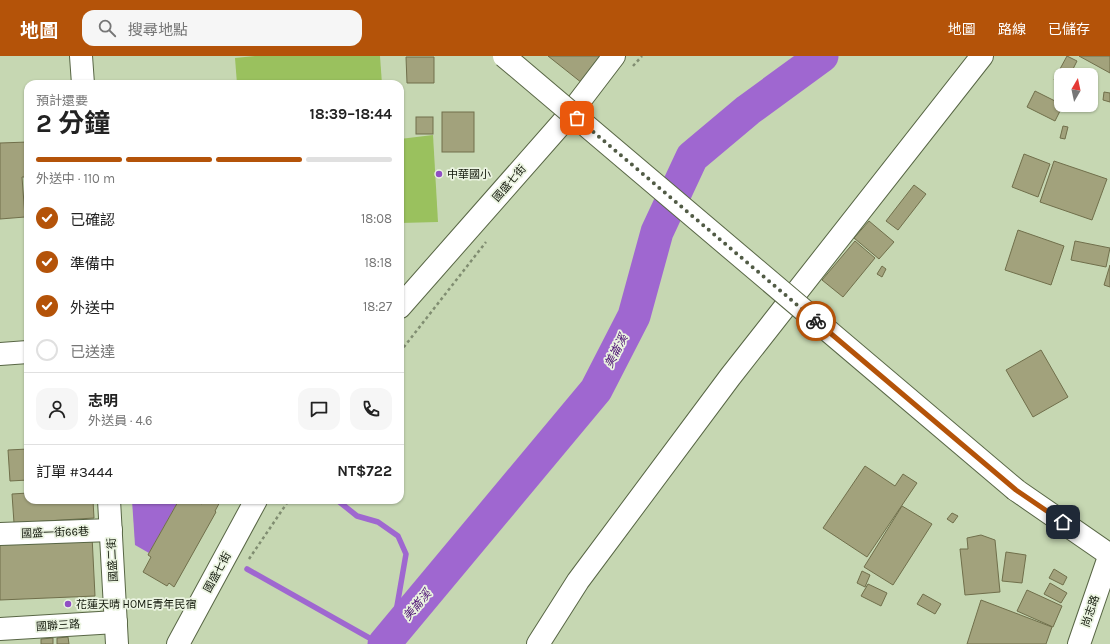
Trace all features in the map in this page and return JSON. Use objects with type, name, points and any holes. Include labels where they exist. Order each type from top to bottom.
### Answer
[{"type":"street","points":[[81,56],[83,80]]},
{"type":"street","points":[[504,56],[1016,490],[1110,555]]},
{"type":"street","name":"國盛七街","points":[[404,302],[569,114],[614,56]]},
{"type":"street","points":[[538,644],[578,581],[730,377],[982,56]]},
{"type":"street","points":[[0,354],[24,352]]},
{"type":"street","name":"國盛二街","points":[[109,504],[117,644]]},
{"type":"street","name":"國盛七街","points":[[178,644],[254,504]]},
{"type":"street","name":"國盛一街66巷","points":[[0,534],[111,530]]},
{"type":"street","name":"尚志路","points":[[1079,644],[1110,555]]},
{"type":"street","name":"國聯三路","points":[[0,629],[116,622]]},
{"type":"path","points":[[247,562],[285,504]]},
{"type":"green space","points":[[255,56],[380,56],[382,80],[237,80],[235,58]]},
{"type":"green space","points":[[433,135],[438,222],[404,223],[404,139]]},
{"type":"shaded area","points":[[132,504],[177,504],[149,553],[135,545]]},
{"type":"building","points":[[548,56],[602,56],[582,83]]},
{"type":"building","points":[[1067,56],[1077,61],[1074,68],[1060,68]]},
{"type":"building","points":[[1079,56],[1110,56],[1110,73]]},
{"type":"building","points":[[406,57],[434,57],[434,83],[407,83]]},
{"type":"building","points":[[1035,91],[1054,100],[1054,112],[1060,112],[1055,121],[1027,107]]},
{"type":"building","points":[[1104,92],[1110,93],[1110,102],[1103,100]]},
{"type":"building","points":[[442,112],[474,112],[474,152],[442,152]]},
{"type":"building","points":[[416,117],[433,117],[433,134],[416,134]]},
{"type":"building","points":[[1063,126],[1068,127],[1065,139],[1060,138]]},
{"type":"building","points":[[24,142],[24,177],[22,177],[24,217],[0,219],[0,143]]},
{"type":"building","points":[[1024,154],[1050,164],[1038,197],[1012,187]]},
{"type":"building","points":[[1054,161],[1107,179],[1092,220],[1040,202]]},
{"type":"building","points":[[914,185],[926,194],[898,230],[886,221]]},
{"type":"building","points":[[869,221],[894,242],[879,259],[854,238]]},
{"type":"building","points":[[1018,230],[1064,246],[1051,285],[1005,270]]},
{"type":"building","points":[[855,241],[875,258],[843,297],[822,280]]},
{"type":"building","points":[[1075,241],[1110,248],[1106,267],[1071,260]]},
{"type":"building","points":[[1110,265],[1110,287],[1104,285]]},
{"type":"building","points":[[882,266],[886,269],[882,277],[877,274]]},
{"type":"building","points":[[1041,350],[1068,397],[1033,417],[1006,370]]},
{"type":"building","points":[[24,449],[24,480],[10,481],[8,450]]},
{"type":"building","points":[[865,466],[895,486],[903,474],[917,483],[867,557],[823,528]]},
{"type":"building","points":[[24,493],[24,504],[93,504],[94,518],[14,523],[12,494]]},
{"type":"building","points":[[177,504],[219,504],[215,511],[216,512],[174,587],[169,583],[167,586],[143,572],[151,557],[148,555]]},
{"type":"building","points":[[902,506],[932,524],[893,585],[864,567]]},
{"type":"building","points":[[952,513],[958,516],[953,523],[947,519]]},
{"type":"building","points":[[981,535],[995,540],[1000,592],[965,595],[960,549],[968,549],[967,538]]},
{"type":"building","points":[[92,536],[95,596],[0,600],[0,540]]},
{"type":"building","points":[[1006,552],[1026,555],[1022,583],[1002,581]]},
{"type":"building","points":[[1054,569],[1067,577],[1063,585],[1049,578]]},
{"type":"building","points":[[862,571],[870,575],[865,587],[857,583]]},
{"type":"building","points":[[1050,583],[1067,593],[1061,603],[1044,594]]},
{"type":"building","points":[[868,584],[887,593],[881,606],[861,596]]},
{"type":"building","points":[[1027,590],[1062,606],[1053,627],[1017,611]]},
{"type":"building","points":[[923,594],[941,604],[935,614],[917,604]]},
{"type":"building","points":[[981,600],[1052,627],[1046,644],[967,644]]},
{"type":"building","points":[[68,637],[69,644],[57,644],[57,638]]},
{"type":"building","points":[[53,638],[53,644],[41,644],[41,639]]},
{"type":"waterway","name":"美崙溪","points":[[384,644],[596,390],[634,316],[657,232],[692,157],[748,110],[822,56]]},
{"type":"waterway","points":[[342,504],[357,516],[378,522],[398,536],[406,554],[392,635]]},
{"type":"waterway","points":[[247,569],[380,644]]},
{"type":"way so far","points":[[577,118],[816,321]]},
{"type":"place","name":"中華國小","points":[[439,174]]},
{"type":"place","name":"花蓮天晴 HOME青年民宿","points":[[68,604]]},
{"type":"route","points":[[816,321],[1016,490],[1063,522]]}]
